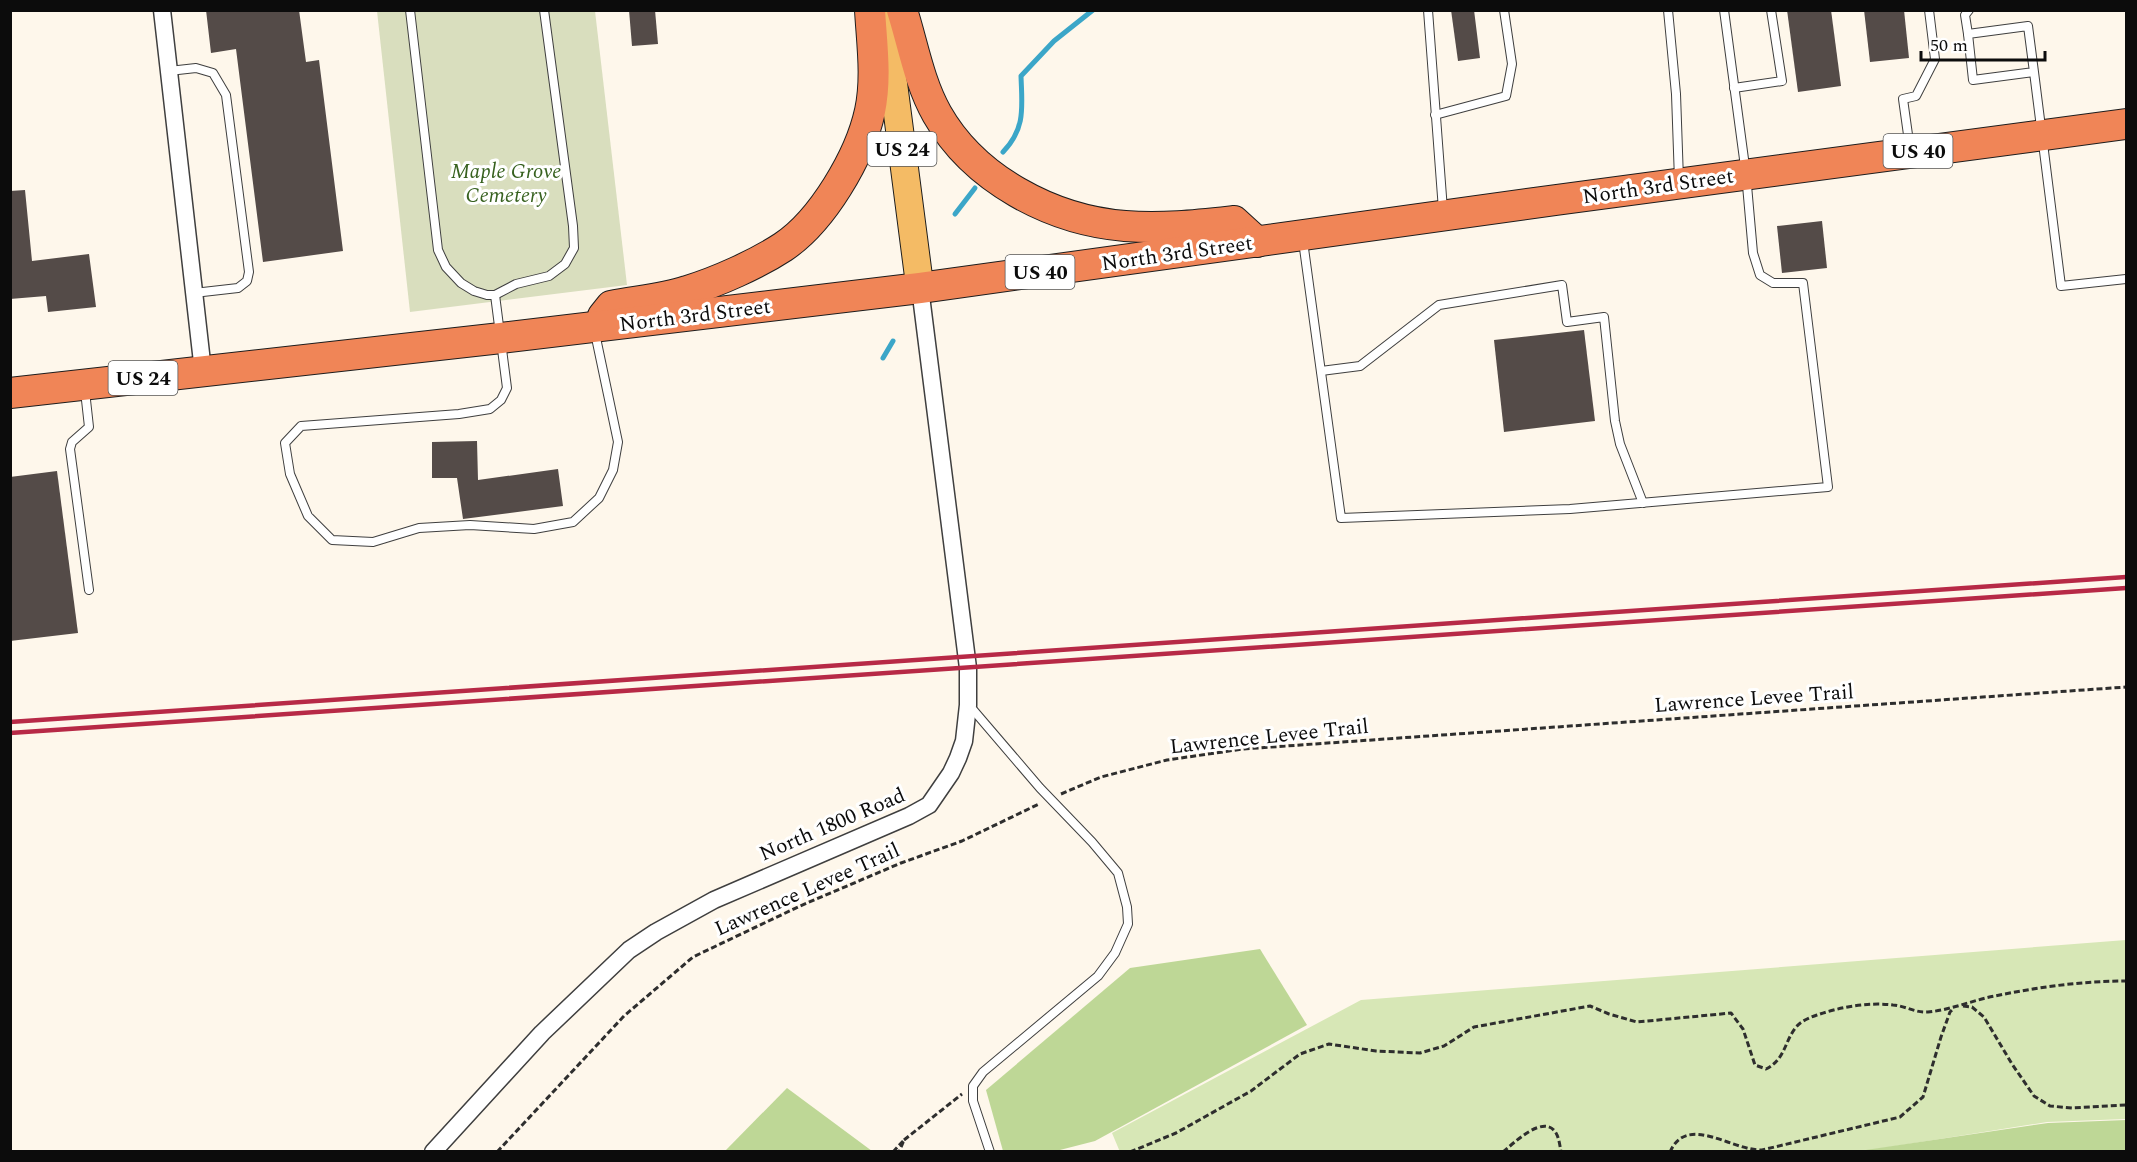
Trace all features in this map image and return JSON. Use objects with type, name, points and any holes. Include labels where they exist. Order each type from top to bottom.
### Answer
[{"type":"highway","points":[[594,327],[611,306],[687,292],[748,266],[784,246],[816,216],[842,178],[858,148],[870,111],[874,71],[870,10]]},
{"type":"highway","points":[[902,10],[924,87],[937,114],[966,152],[1008,188],[1037,202],[1085,219],[1124,226],[1176,228],[1234,221],[1257,242]]},
{"type":"highway","name":"North 3rd Street","points":[[10,393],[920,288],[1679,183],[2127,124]]},
{"type":"main road","name":"US 24","points":[[884,10],[920,288]]},
{"type":"street","points":[[162,10],[203,371]]},
{"type":"street","name":"North 1800 Road","points":[[433,1152],[542,1033],[630,950],[663,928],[714,900],[929,806],[951,773],[964,741],[968,705],[967,658],[920,288]]},
{"type":"lane","points":[[410,10],[438,250],[446,267],[461,283],[474,291],[487,295],[495,295],[516,284],[549,276],[565,264],[574,248],[544,10]]},
{"type":"lane","points":[[1428,10],[1444,216]]},
{"type":"lane","points":[[1435,116],[1506,96],[1512,64],[1504,10]]},
{"type":"lane","points":[[1668,10],[1676,94],[1679,183]]},
{"type":"lane","points":[[1302,236],[1341,518],[1570,509],[1828,487],[1803,283],[1773,283],[1760,275],[1753,253],[1746,174],[1724,10]]},
{"type":"lane","points":[[1734,88],[1782,81],[1772,10]]},
{"type":"lane","points":[[1910,153],[1903,99],[1916,96],[1935,59],[1929,10]]},
{"type":"lane","points":[[1969,10],[1965,15],[1973,80],[2034,72]]},
{"type":"lane","points":[[1968,34],[2028,26],[2061,286],[2127,279]]},
{"type":"lane","points":[[169,70],[196,68],[213,73],[226,95],[249,272],[247,281],[238,288],[194,293]]},
{"type":"lane","points":[[1321,371],[1360,366],[1439,305],[1562,285],[1567,322],[1604,317],[1615,421],[1620,444],[1643,503]]},
{"type":"lane","points":[[495,295],[507,388],[501,400],[490,409],[459,414],[301,426],[285,443],[290,474],[308,516],[332,540],[373,542],[419,528],[470,525],[534,529],[573,522],[599,498],[613,470],[618,442],[594,327]]},
{"type":"lane","points":[[85,384],[89,427],[72,442],[70,448],[89,590]]},
{"type":"lane","points":[[968,705],[1118,873],[1127,907],[1128,924],[1115,953],[1098,976],[983,1072],[973,1086],[974,1101],[990,1152]]},
{"type":"path","name":"Lawrence Levee Trail","points":[[496,1152],[624,1016],[693,957],[800,906],[901,863],[962,841],[1050,799],[1112,775],[1167,760],[1243,749],[2127,687]]},
{"type":"path","points":[[1130,1152],[1176,1133],[1251,1091],[1300,1054],[1329,1044],[1376,1051],[1420,1053],[1444,1046],[1474,1028],[1590,1006],[1637,1022],[1731,1013],[1743,1029],[1755,1065],[1766,1069],[1777,1064],[1797,1025],[1817,1015],[1844,1008],[1874,1004],[1896,1005],[1917,1013],[1931,1012],[1994,996],[2047,987],[2096,981],[2127,981]]},
{"type":"path","points":[[1670,1152],[1679,1138],[1689,1133],[1751,1150],[1762,1150],[1900,1117],[1923,1096],[1950,1012],[1957,1006],[1972,1007],[1984,1017],[2034,1096],[2050,1106],[2072,1108],[2127,1105]]},
{"type":"path","points":[[893,1152],[904,1140],[973,1086]]},
{"type":"path","points":[[1503,1152],[1523,1135],[1543,1126],[1554,1130],[1561,1152]]},
{"type":"path","points":[[898,1152],[904,1140]]},
{"type":"green space","name":"Maple Grove Cemetery","points":[[377,11],[595,11],[627,285],[410,312]]},
{"type":"green space","points":[[2126,940],[2126,1119],[2047,1122],[1858,1152],[1120,1152],[1112,1133],[1361,1000]]},
{"type":"green space","points":[[1260,949],[1307,1025],[1095,1141],[1056,1151],[1003,1151],[986,1090],[1130,968]]},
{"type":"green space","points":[[787,1088],[872,1151],[725,1151]]},
{"type":"green space","points":[[2126,1120],[2126,1151],[1859,1151],[2048,1123]]},
{"type":"building","points":[[206,10],[299,10],[306,62],[319,60],[343,251],[263,262],[236,49],[211,53]]},
{"type":"building","points":[[629,10],[655,10],[658,44],[632,46]]},
{"type":"building","points":[[1451,10],[1474,10],[1480,58],[1458,61]]},
{"type":"building","points":[[1787,10],[1831,10],[1841,86],[1798,92]]},
{"type":"building","points":[[1864,10],[1904,10],[1909,58],[1870,62]]},
{"type":"building","points":[[25,190],[32,261],[89,254],[96,307],[48,312],[46,296],[10,299],[10,191]]},
{"type":"building","points":[[1822,221],[1827,268],[1782,273],[1777,226]]},
{"type":"building","points":[[1584,330],[1595,421],[1504,432],[1494,340]]},
{"type":"building","points":[[477,441],[478,480],[558,469],[563,506],[463,519],[457,478],[432,478],[432,442]]},
{"type":"building","points":[[57,471],[78,633],[10,641],[10,477]]},
{"type":"waterway","points":[[1003,152],[1019,126],[1022,107],[1021,76],[1054,41],[1093,10]]},
{"type":"waterway","points":[[955,214],[975,188]]},
{"type":"waterway","points":[[883,358],[893,341]]},
{"type":"railway","points":[[10,722],[2126,577]]},
{"type":"railway","points":[[10,733],[2126,588]]}]
